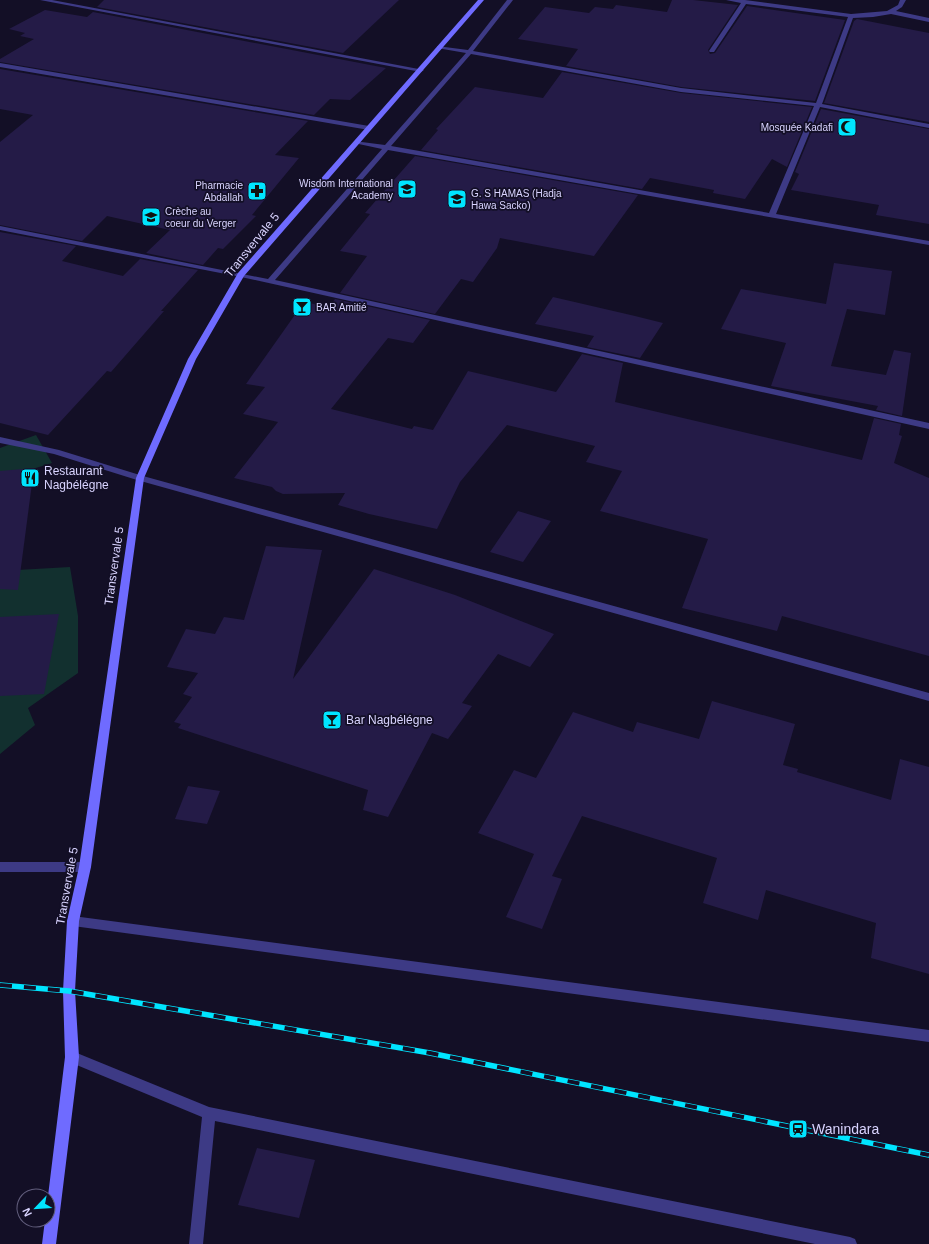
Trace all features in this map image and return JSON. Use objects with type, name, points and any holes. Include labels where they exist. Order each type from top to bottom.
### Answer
[{"type":"main road","name":"Transvervale 5","points":[[49,1244],[72,1057],[69,991],[73,921],[85,867],[140,478],[192,359],[241,275],[481,0]]},
{"type":"street","points":[[43,0],[421,70]]},
{"type":"street","points":[[270,281],[388,148],[470,52],[510,0]]},
{"type":"street","points":[[729,0],[851,16],[891,12],[929,20]]},
{"type":"street","points":[[891,12],[902,5],[903,0]]},
{"type":"street","points":[[712,51],[745,2]]},
{"type":"street","points":[[772,215],[818,106],[851,16]]},
{"type":"street","points":[[439,47],[680,90],[818,106],[929,126]]},
{"type":"street","points":[[0,65],[369,128]]},
{"type":"street","points":[[356,142],[929,243]]},
{"type":"street","points":[[0,228],[270,281],[929,426]]},
{"type":"street","points":[[0,440],[56,452],[140,478],[929,697]]},
{"type":"street","points":[[0,862],[13,866]]},
{"type":"street","points":[[0,867],[85,867]]},
{"type":"street","points":[[73,921],[929,1036]]},
{"type":"street","points":[[72,1057],[209,1113],[850,1244]]},
{"type":"street","points":[[196,1244],[209,1113]]},
{"type":"green space","points":[[36,435],[52,463],[0,479],[0,448]]},
{"type":"green space","points":[[70,567],[78,616],[78,673],[28,708],[35,725],[0,754],[0,571]]},
{"type":"building","points":[[104,0],[399,0],[343,53],[97,7]]},
{"type":"building","points":[[672,0],[693,0],[738,5],[708,50],[710,54],[715,53],[747,6],[845,20],[815,101],[681,87],[566,66],[578,49],[518,39],[545,7],[589,13],[595,7],[613,9],[616,5],[667,12]]},
{"type":"building","points":[[45,10],[87,17],[93,12],[386,68],[350,100],[330,99],[314,115],[0,62],[0,59],[34,39],[20,36],[25,33],[9,29]]},
{"type":"building","points":[[857,19],[929,33],[929,122],[824,103],[854,21]]},
{"type":"building","points":[[0,69],[308,121],[275,155],[299,158],[252,215],[256,216],[223,249],[218,248],[203,265],[146,253],[170,230],[107,216],[82,241],[0,225],[0,142],[33,115],[0,109]]},
{"type":"building","points":[[562,72],[681,93],[812,107],[787,167],[772,159],[745,199],[713,193],[714,190],[650,178],[642,189],[421,150],[438,130],[436,129],[475,87],[543,98]]},
{"type":"building","points":[[821,109],[929,129],[929,224],[876,215],[879,205],[791,190],[799,174],[795,172]]},
{"type":"building","points":[[415,156],[638,195],[594,256],[500,238],[497,248],[473,282],[461,279],[435,314],[340,293],[367,256],[340,251],[370,214],[365,213]]},
{"type":"building","points":[[0,232],[76,246],[62,261],[123,276],[140,259],[198,270],[161,311],[164,311],[111,372],[107,371],[48,435],[0,423]]},
{"type":"building","points":[[834,263],[892,271],[885,315],[847,309],[831,366],[886,375],[894,350],[911,353],[902,416],[876,410],[878,406],[771,386],[786,343],[721,329],[741,289],[826,304]]},
{"type":"building","points":[[553,297],[663,323],[640,358],[587,347],[594,336],[535,324]]},
{"type":"building","points":[[335,299],[430,320],[413,343],[388,338],[331,409],[412,429],[414,426],[433,430],[468,371],[556,392],[582,354],[623,363],[615,402],[862,460],[874,418],[901,424],[899,435],[902,436],[894,463],[929,478],[929,656],[782,616],[777,631],[682,608],[708,539],[600,511],[622,471],[586,462],[595,446],[507,425],[460,482],[437,529],[369,514],[338,505],[345,493],[283,494],[276,491],[272,487],[234,478],[278,422],[243,414],[265,387],[246,384],[304,302],[329,307]]},
{"type":"building","points":[[34,468],[18,590],[0,589],[0,471]]},
{"type":"building","points":[[518,511],[551,521],[523,562],[490,552]]},
{"type":"building","points":[[266,546],[322,550],[293,679],[374,569],[455,595],[554,634],[530,667],[498,654],[462,703],[472,706],[448,739],[432,733],[388,817],[363,810],[368,790],[178,728],[181,724],[174,722],[192,697],[183,694],[198,673],[167,667],[186,629],[215,634],[224,617],[244,620]]},
{"type":"building","points":[[59,614],[44,694],[0,696],[0,617]]},
{"type":"building","points":[[712,701],[795,724],[783,765],[798,769],[797,772],[891,800],[900,759],[929,767],[929,974],[871,958],[876,923],[766,890],[758,920],[703,903],[717,858],[582,816],[552,876],[562,879],[542,929],[506,917],[534,854],[478,833],[514,770],[536,778],[573,712],[633,732],[637,722],[699,739]]},
{"type":"building","points":[[188,786],[220,791],[207,824],[175,819]]},
{"type":"building","points":[[257,1148],[315,1160],[299,1218],[238,1205]]},
{"type":"railway","points":[[0,985],[69,991],[430,1053],[929,1155]]},
{"type":"place","name":"Mosquée Kadafi","points":[[847,127]]},
{"type":"place","name":"Wisdom International Academy","points":[[407,189]]},
{"type":"place","name":"Pharmacie Abdallah","points":[[257,191]]},
{"type":"place","name":"G. S HAMAS (Hadja Hawa Sacko)","points":[[457,199]]},
{"type":"place","name":"Crèche au coeur du Verger","points":[[151,217]]},
{"type":"place","name":"BAR Amitié","points":[[302,307]]},
{"type":"place","name":"Restaurant Nagbélégne","points":[[30,478]]},
{"type":"place","name":"Bar Nagbélégne","points":[[332,720]]},
{"type":"place","name":"Wanindara","points":[[798,1129]]}]
